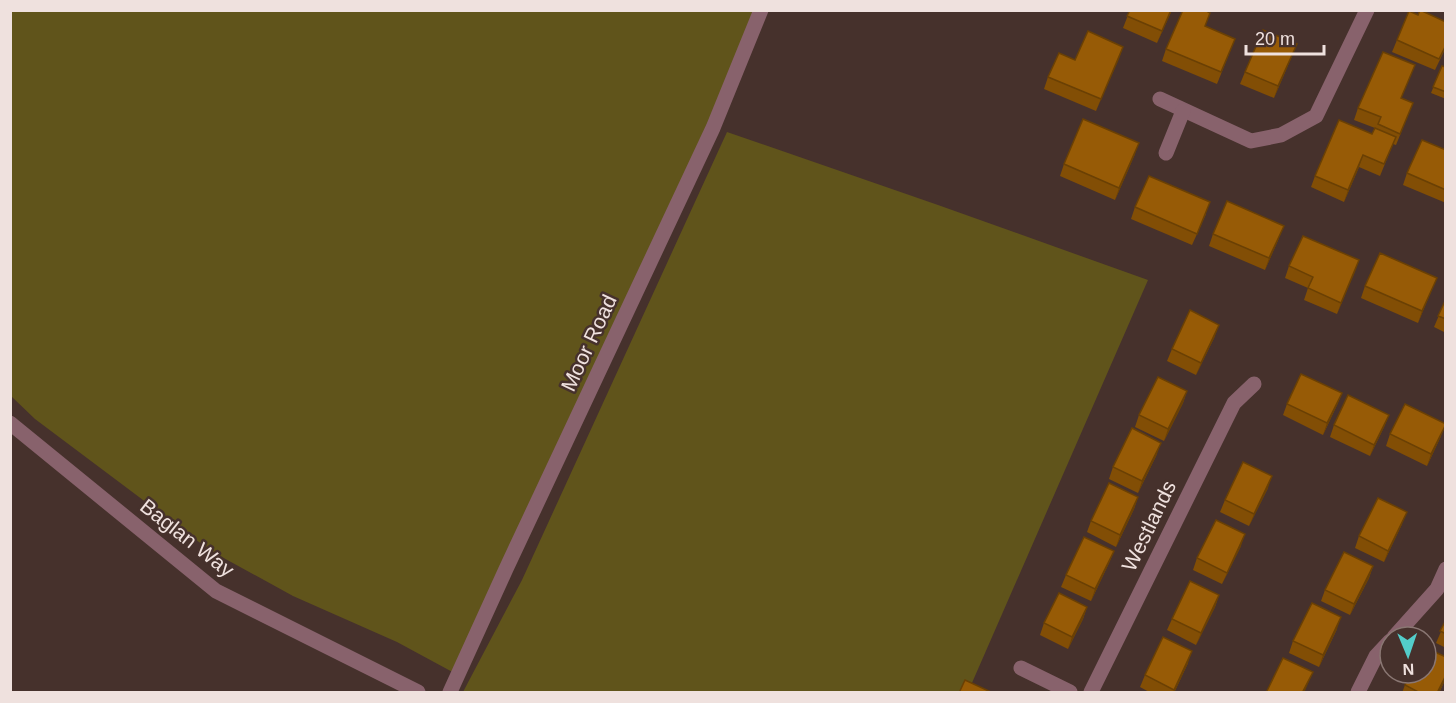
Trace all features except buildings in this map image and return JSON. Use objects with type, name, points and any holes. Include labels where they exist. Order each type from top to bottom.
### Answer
[{"type":"street","name":"Moor Road","points":[[450,693],[713,128],[761,10]]},
{"type":"street","points":[[1160,99],[1251,141],[1281,135],[1316,116],[1366,10]]},
{"type":"street","points":[[1166,153],[1183,111]]},
{"type":"street","name":"Westlands","points":[[1090,693],[1234,403],[1254,384]]},
{"type":"street","name":"Baglan Way","points":[[10,423],[216,591],[418,693]]},
{"type":"street","points":[[1405,625],[1437,589],[1446,569]]},
{"type":"street","points":[[1358,693],[1378,654]]},
{"type":"street","points":[[1021,668],[1070,693]]},
{"type":"shaded area","points":[[10,11],[761,11],[458,675],[397,642],[293,596],[211,551],[35,419],[11,396]]},
{"type":"shaded area","points":[[727,132],[1148,280],[968,692],[463,692],[522,580]]}]
